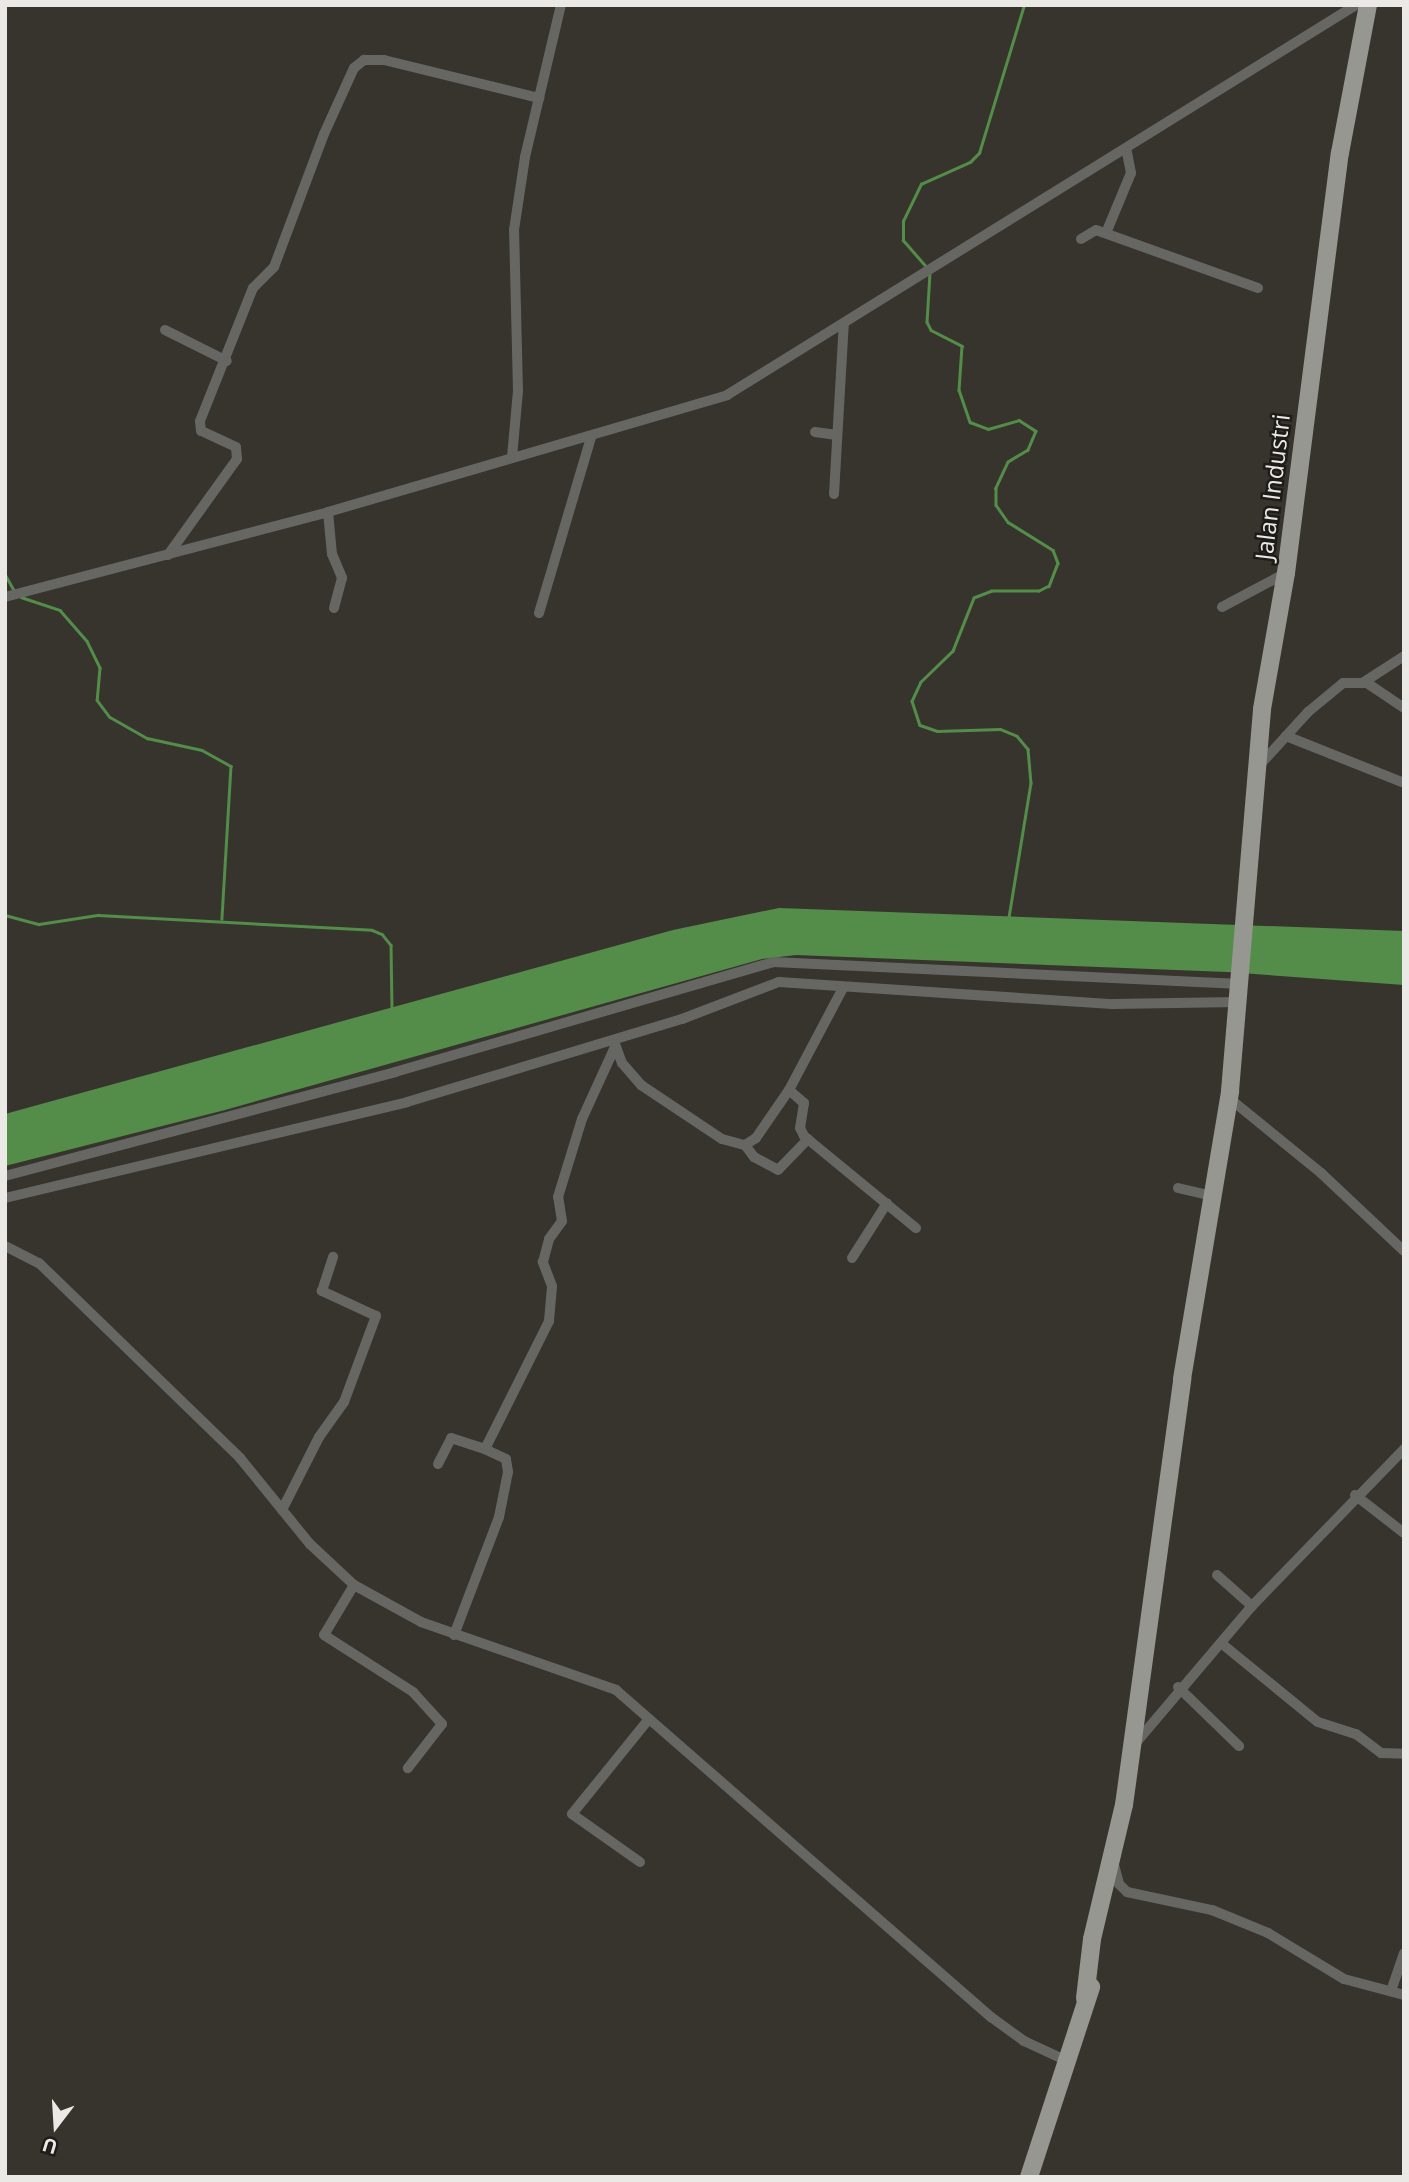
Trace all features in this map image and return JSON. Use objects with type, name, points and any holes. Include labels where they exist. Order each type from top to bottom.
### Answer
[{"type":"main road","name":"Jalan Industri","points":[[1029,2177],[1087,1990],[1110,1853],[1124,1805],[1182,1379],[1229,1098],[1239,1002],[1255,770],[1286,573],[1340,153],[1368,5]]},
{"type":"street","points":[[512,457],[518,391],[514,230],[539,98],[561,5]]},
{"type":"street","points":[[5,597],[328,512],[512,457],[591,437],[742,388],[1356,5]]},
{"type":"street","points":[[168,555],[179,533],[237,458],[236,447],[199,428],[253,288],[275,267],[324,134],[359,64],[371,59],[396,62],[539,98]]},
{"type":"street","points":[[1106,233],[1131,173],[1126,148]]},
{"type":"street","points":[[1081,239],[1093,230],[1106,233],[1258,288]]},
{"type":"street","points":[[834,494],[844,323]]},
{"type":"street","points":[[165,330],[226,362]]},
{"type":"street","points":[[815,432],[837,435]]},
{"type":"street","points":[[539,613],[591,437]]},
{"type":"street","points":[[328,512],[332,554],[342,578],[334,608]]},
{"type":"street","points":[[1222,607],[1286,573]]},
{"type":"street","points":[[1364,682],[1404,656]]},
{"type":"street","points":[[1255,770],[1286,736],[1336,689],[1350,681],[1364,682],[1404,708]]},
{"type":"street","points":[[1286,736],[1404,783]]},
{"type":"street","points":[[5,1176],[396,1072],[773,962],[1240,980]]},
{"type":"street","points":[[5,1198],[407,1101],[615,1043],[779,982],[843,988],[1181,1006],[1239,1002]]},
{"type":"street","points":[[745,1145],[756,1138],[789,1090],[843,988]]},
{"type":"street","points":[[615,1043],[641,1085],[722,1139],[745,1145],[754,1157],[778,1170],[808,1139]]},
{"type":"street","points":[[485,1449],[549,1321],[552,1286],[543,1262],[548,1239],[562,1220],[558,1197],[582,1119],[615,1043]]},
{"type":"street","points":[[789,1090],[804,1103],[800,1128],[808,1139],[916,1228]]},
{"type":"street","points":[[1229,1098],[1321,1173],[1404,1251]]},
{"type":"street","points":[[1178,1188],[1214,1196]]},
{"type":"street","points":[[852,1258],[887,1203]]},
{"type":"street","points":[[5,1246],[39,1263],[240,1458],[316,1550],[354,1585],[399,1612],[454,1635],[609,1685],[991,2017],[1024,2041],[1067,2061]]},
{"type":"street","points":[[282,1510],[319,1437],[344,1402],[376,1316],[321,1291],[333,1257]]},
{"type":"street","points":[[438,1464],[451,1438],[506,1459],[508,1472],[499,1517],[454,1635]]},
{"type":"street","points":[[1133,1747],[1178,1688],[1252,1606],[1355,1494],[1404,1449]]},
{"type":"street","points":[[1355,1494],[1404,1533]]},
{"type":"street","points":[[1217,1576],[1252,1606]]},
{"type":"street","points":[[354,1585],[324,1634],[413,1692],[442,1724],[408,1768]]},
{"type":"street","points":[[1220,1643],[1318,1722],[1356,1734],[1381,1754],[1404,1754]]},
{"type":"street","points":[[1178,1688],[1239,1746]]},
{"type":"street","points":[[640,1862],[572,1814],[649,1718]]},
{"type":"street","points":[[1110,1853],[1119,1884],[1128,1892],[1222,1914],[1268,1933],[1330,1973],[1404,1995]]},
{"type":"street","points":[[1391,1991],[1404,1953]]},
{"type":"shaded area","points":[[779,908],[1404,931],[1404,985],[1227,972],[796,955],[762,959],[225,1110],[5,1166],[5,1114],[673,930]]},
{"type":"waterway","points":[[926,267],[903,241],[903,221],[921,184],[970,162],[979,153],[1024,5]]},
{"type":"waterway","points":[[930,273],[927,322],[931,330],[962,346],[959,390],[970,422],[988,429],[1019,420],[1036,431],[1028,450],[1008,462],[996,488],[996,505],[1008,522],[1053,550],[1058,563],[1049,586],[1039,591],[992,591],[974,598],[953,651],[921,682],[912,701],[920,725],[937,731],[1000,729],[1017,736],[1028,749],[1031,783],[1009,917]]},
{"type":"waterway","points":[[5,574],[14,590]]},
{"type":"waterway","points":[[21,597],[60,610],[87,641],[100,668],[97,700],[110,717],[147,738],[202,750],[231,766],[222,919]]},
{"type":"waterway","points":[[5,915],[39,924],[98,915],[372,930],[382,934],[391,945],[392,1012]]}]
